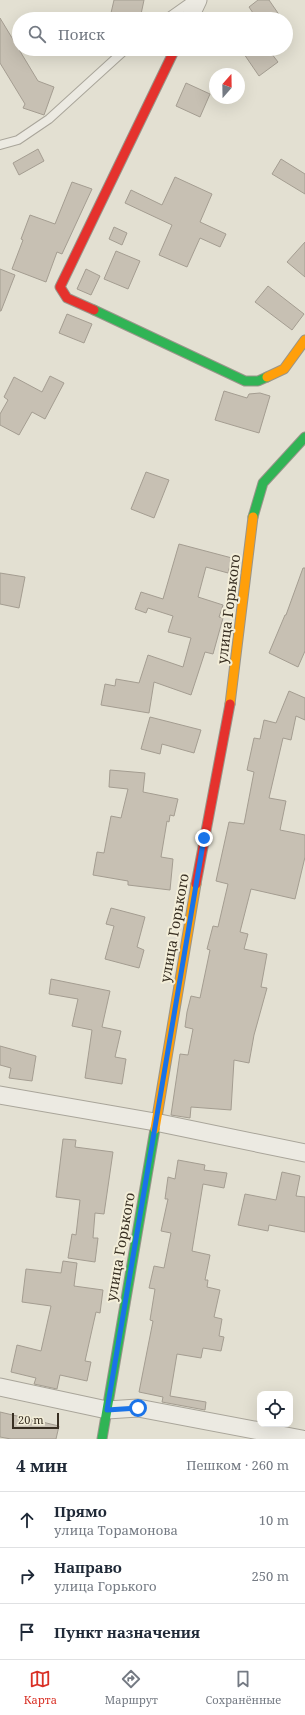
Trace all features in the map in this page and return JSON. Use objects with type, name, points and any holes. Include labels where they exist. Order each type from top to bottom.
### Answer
[{"type":"street","points":[[192,12],[198,0]]},
{"type":"street","points":[[172,56],[60,287],[67,298],[245,380],[258,380],[284,369],[305,340]]},
{"type":"street","name":"улица Горького","points":[[102,1439],[204,838],[232,691],[254,512],[263,483],[305,437]]},
{"type":"street","points":[[0,1095],[155,1122],[305,1153]]},
{"type":"street","points":[[0,1387],[107,1410],[138,1408],[302,1439]]},
{"type":"lane","points":[[176,12],[194,0]]},
{"type":"lane","points":[[0,145],[18,140],[49,119],[118,56]]},
{"type":"building","points":[[114,0],[144,0],[141,12],[111,12]]},
{"type":"building","points":[[258,0],[269,0],[277,12],[252,12],[249,7]]},
{"type":"building","points":[[0,18],[12,38],[12,56],[23,56],[38,81],[54,87],[44,115],[23,108],[25,104],[0,63]]},
{"type":"building","points":[[245,56],[273,56],[278,62],[259,76]]},
{"type":"building","points":[[186,83],[209,94],[200,117],[176,106]]},
{"type":"building","points":[[38,149],[44,161],[19,175],[13,163]]},
{"type":"building","points":[[281,159],[305,174],[305,194],[272,174]]},
{"type":"building","points":[[175,177],[212,194],[200,222],[226,234],[220,247],[200,238],[187,267],[159,255],[172,225],[125,203],[131,190],[162,205]]},
{"type":"building","points":[[72,182],[92,189],[62,254],[57,252],[46,282],[12,269],[23,240],[21,239],[30,215],[55,224]]},
{"type":"building","points":[[114,227],[127,233],[122,245],[109,239]]},
{"type":"building","points":[[305,242],[305,277],[287,262]]},
{"type":"building","points":[[116,251],[140,261],[128,289],[104,279]]},
{"type":"building","points":[[0,269],[15,275],[1,311],[0,311]]},
{"type":"building","points":[[86,269],[100,276],[91,295],[77,289]]},
{"type":"building","points":[[268,286],[304,314],[292,330],[255,302]]},
{"type":"building","points":[[67,314],[92,324],[84,343],[59,333]]},
{"type":"building","points":[[50,376],[64,383],[45,419],[32,412],[19,435],[0,425],[0,414],[8,400],[4,397],[14,377],[42,392]]},
{"type":"building","points":[[224,391],[247,398],[249,394],[260,393],[270,396],[259,433],[215,420]]},
{"type":"building","points":[[146,472],[169,480],[154,518],[131,509]]},
{"type":"building","points":[[179,544],[232,558],[228,573],[206,567],[198,597],[223,605],[219,617],[223,618],[213,654],[205,652],[191,695],[154,682],[149,713],[101,705],[105,684],[115,686],[116,679],[139,683],[148,655],[183,667],[191,638],[168,632],[173,616],[148,608],[146,613],[135,609],[141,592],[163,599]]},
{"type":"building","points":[[303,568],[305,568],[305,651],[298,667],[269,653],[286,615]]},
{"type":"building","points":[[0,573],[25,577],[19,608],[0,604]]},
{"type":"building","points":[[289,691],[305,698],[305,720],[296,716],[291,740],[283,738],[269,798],[286,801],[280,830],[305,835],[305,857],[295,899],[251,889],[240,932],[248,934],[244,949],[267,954],[261,987],[267,988],[254,1035],[249,1063],[234,1060],[231,1110],[191,1107],[190,1118],[171,1115],[180,1054],[188,1055],[193,1029],[185,1027],[187,1012],[191,996],[200,998],[210,950],[207,949],[213,926],[218,927],[228,884],[216,881],[229,822],[244,824],[254,772],[247,770],[254,738],[260,739],[264,720],[276,723]]},
{"type":"building","points":[[150,717],[201,730],[194,753],[162,744],[160,754],[141,749]]},
{"type":"building","points":[[110,770],[145,773],[143,792],[178,799],[174,816],[170,815],[169,822],[167,821],[161,857],[173,859],[170,890],[128,885],[128,881],[93,875],[97,852],[104,853],[111,816],[121,818],[128,789],[109,787]]},
{"type":"building","points":[[111,908],[145,917],[137,947],[144,950],[139,968],[105,959],[114,926],[106,924]]},
{"type":"building","points":[[51,979],[110,991],[102,1027],[121,1031],[115,1057],[126,1059],[122,1084],[85,1078],[92,1030],[72,1026],[78,999],[49,994]]},
{"type":"building","points":[[0,1046],[36,1056],[32,1081],[9,1078],[11,1068],[0,1065]]},
{"type":"building","points":[[63,1139],[76,1140],[75,1147],[113,1152],[104,1214],[95,1213],[93,1238],[98,1238],[95,1262],[68,1258],[72,1234],[76,1235],[80,1200],[56,1197]]},
{"type":"building","points":[[178,1160],[205,1165],[204,1170],[227,1173],[224,1188],[203,1184],[192,1251],[210,1255],[205,1280],[208,1280],[207,1287],[220,1290],[214,1317],[222,1319],[219,1336],[224,1337],[221,1351],[203,1348],[201,1358],[177,1354],[170,1396],[206,1402],[205,1410],[162,1402],[163,1397],[139,1392],[153,1321],[150,1320],[155,1289],[149,1288],[154,1266],[164,1268],[171,1233],[161,1231],[168,1199],[165,1199],[168,1177],[175,1179]]},
{"type":"building","points":[[282,1172],[300,1176],[296,1196],[305,1197],[305,1232],[269,1225],[268,1231],[238,1225],[245,1194],[276,1200]]},
{"type":"building","points":[[63,1261],[77,1263],[74,1286],[103,1290],[100,1313],[96,1312],[85,1361],[91,1362],[87,1381],[60,1375],[57,1389],[34,1384],[36,1378],[11,1372],[17,1345],[41,1351],[51,1306],[22,1302],[26,1269],[61,1273]]},
{"type":"building","points":[[0,1412],[59,1426],[56,1439],[11,1439],[0,1437]]},
{"type":"traffic: fast","points":[[94,310],[245,381],[258,381],[267,377]]},
{"type":"traffic: fast","points":[[253,517],[263,483],[305,437]]},
{"type":"traffic: fast","points":[[102,1439],[155,1129]]},
{"type":"traffic: slow","points":[[267,377],[284,369],[305,340]]},
{"type":"traffic: slow","points":[[230,704],[253,517]]},
{"type":"traffic: slow","points":[[155,1129],[196,884]]},
{"type":"traffic: jam","points":[[94,310],[67,298],[60,287],[172,56]]},
{"type":"traffic: jam","points":[[196,884],[230,704]]},
{"type":"route","points":[[138,1408],[107,1410],[204,838]]}]
